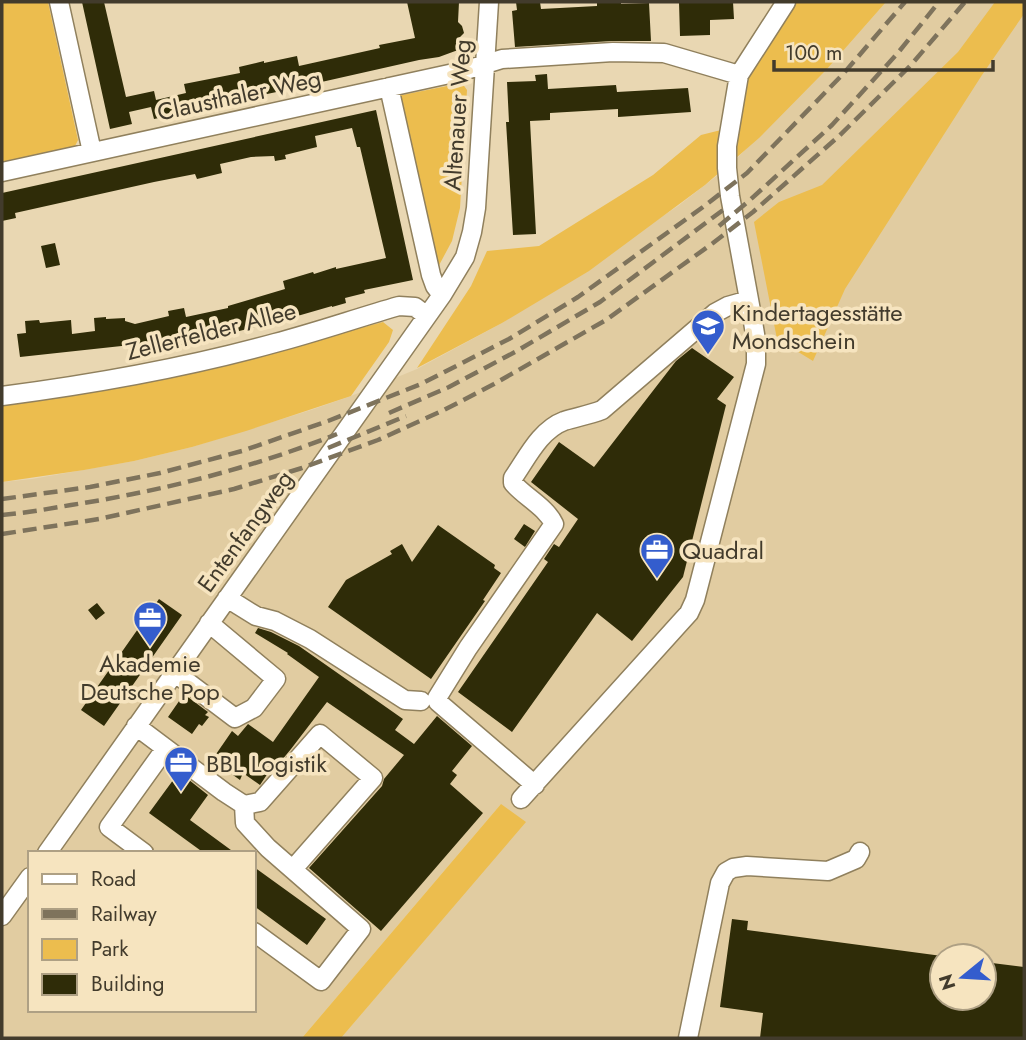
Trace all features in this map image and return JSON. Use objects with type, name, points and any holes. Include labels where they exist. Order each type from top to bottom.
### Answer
[{"type":"street","points":[[59,2],[92,152]]},
{"type":"street","name":"Altenauer Weg","points":[[472,232],[489,2]]},
{"type":"street","points":[[521,799],[689,613],[695,600],[757,364],[756,341],[730,196],[728,137],[739,75],[786,2]]},
{"type":"street","name":"Clausthaler Weg","points":[[2,172],[463,71],[502,59],[613,52],[664,52],[739,75]]},
{"type":"street","points":[[389,87],[431,275],[442,295]]},
{"type":"street","name":"Entenfangweg","points":[[48,851],[442,295],[465,257],[472,232]]},
{"type":"street","points":[[535,785],[438,702],[437,698],[468,648],[554,524],[548,514],[520,491],[513,483],[513,478],[545,433],[565,421],[602,410],[715,313],[749,300]]},
{"type":"street","name":"Zellerfelder Allee","points":[[2,396],[86,385],[175,368],[276,343],[399,306],[415,307],[427,316]]},
{"type":"street","points":[[2,388],[2,396]]},
{"type":"street","points":[[227,598],[256,616],[275,621],[310,639],[405,700],[421,701]]},
{"type":"street","points":[[174,672],[235,718],[254,708],[276,679],[209,623]]},
{"type":"street","points":[[136,726],[244,805],[260,802],[320,734],[373,778],[293,869]]},
{"type":"street","points":[[141,851],[109,827],[165,748]]},
{"type":"street","points":[[244,805],[245,824],[268,848],[361,929],[321,981],[256,933]]},
{"type":"street","points":[[688,1038],[720,883],[726,872],[747,866],[828,871],[856,859],[860,852]]},
{"type":"street","points":[[2,916],[28,880]]},
{"type":"shaded area","points":[[886,2],[1024,2],[1024,1038],[341,1038],[443,918],[501,804],[302,1038],[2,1038],[2,482],[134,461],[192,447],[351,396],[417,369],[502,323],[678,206],[727,168],[827,69]]},
{"type":"green space","points":[[2,2],[48,2],[78,140],[75,146],[2,163]]},
{"type":"green space","points":[[789,2],[886,2],[827,69],[759,138],[705,185],[589,271],[502,323],[417,368],[471,286],[487,251],[539,246],[653,175],[701,135],[729,128],[733,102]]},
{"type":"green space","points":[[995,2],[1024,2],[1024,14],[845,289],[813,361],[777,339],[754,222],[779,202],[822,185],[958,52]]},
{"type":"green space","points":[[462,83],[467,90],[460,208],[452,241],[437,269],[397,96]]},
{"type":"green space","points":[[383,322],[393,330],[389,342],[351,396],[192,447],[134,461],[2,482],[2,402],[176,374],[271,354],[350,328],[353,330]]},
{"type":"green space","points":[[501,804],[526,822],[341,1038],[302,1038]]},
{"type":"building","points":[[82,2],[104,2],[126,97],[154,91],[156,100],[186,93],[184,84],[240,73],[239,67],[264,61],[297,56],[299,66],[415,38],[407,2],[459,2],[458,22],[464,33],[459,38],[458,50],[439,57],[239,100],[239,103],[222,104],[154,119],[151,107],[129,112],[132,124],[110,129]]},
{"type":"building","points":[[516,2],[540,2],[541,9],[597,6],[597,2],[649,3],[651,41],[515,47],[512,11],[517,10]]},
{"type":"building","points":[[679,2],[733,2],[734,19],[710,20],[710,35],[680,36]]},
{"type":"building","points":[[547,74],[548,89],[616,85],[617,92],[688,88],[691,112],[618,117],[618,109],[550,113],[550,120],[530,121],[536,234],[513,235],[506,122],[509,122],[507,82],[536,81],[535,75]]},
{"type":"building","points":[[376,110],[413,280],[364,290],[365,293],[345,298],[346,303],[332,307],[145,353],[140,344],[20,357],[17,334],[26,333],[25,321],[39,320],[40,323],[71,320],[72,334],[95,331],[94,318],[125,318],[125,321],[135,324],[169,316],[168,311],[184,308],[186,317],[228,308],[285,289],[283,281],[313,272],[314,274],[386,258],[360,147],[357,147],[352,128],[315,136],[317,147],[285,155],[286,159],[275,161],[274,156],[251,157],[220,164],[222,173],[197,179],[195,174],[154,182],[15,213],[16,218],[2,221],[2,193]]},
{"type":"building","points":[[55,243],[60,265],[46,268],[41,246]]},
{"type":"building","points":[[692,348],[734,377],[717,399],[726,405],[683,577],[632,641],[597,613],[512,732],[458,692],[548,562],[544,559],[554,544],[559,547],[578,519],[531,482],[559,442],[594,467],[676,361]]},
{"type":"building","points":[[524,524],[535,531],[525,547],[514,539]]},
{"type":"building","points":[[438,525],[495,565],[494,568],[501,573],[431,679],[328,607],[346,580],[392,554],[390,551],[402,544],[412,562]]},
{"type":"building","points":[[159,599],[182,615],[104,726],[81,710]]},
{"type":"building","points":[[97,603],[105,613],[96,620],[88,610]]},
{"type":"building","points":[[258,628],[299,646],[403,719],[395,730],[414,744],[437,716],[472,746],[452,771],[457,775],[450,784],[483,813],[381,931],[309,868],[382,786],[384,779],[404,755],[327,702],[277,766],[274,764],[260,785],[243,773],[240,780],[212,760],[232,731],[238,736],[248,724],[273,742],[319,677],[288,653],[255,633]]},
{"type":"building","points":[[184,694],[208,712],[205,715],[209,717],[202,726],[199,724],[192,734],[168,717]]},
{"type":"building","points":[[179,772],[208,795],[190,820],[232,851],[201,851],[149,813]]},
{"type":"building","points":[[256,868],[326,919],[307,945],[256,907]]},
{"type":"building","points":[[732,919],[748,921],[747,930],[928,954],[928,1012],[998,1012],[998,964],[1024,967],[1024,1038],[760,1038],[763,1013],[720,1007]]},
{"type":"railway","points":[[2,499],[90,487],[160,473],[242,451],[421,384],[509,339],[578,297],[747,173],[844,73],[905,2]]},
{"type":"railway","points":[[719,226],[832,125],[897,54],[939,2]]},
{"type":"railway","points":[[2,534],[99,519],[234,489],[378,440],[494,384],[606,320],[753,212],[839,136],[911,65],[965,2]]},
{"type":"railway","points":[[389,413],[449,387],[600,302],[723,210]]},
{"type":"railway","points":[[328,448],[406,416]]},
{"type":"railway","points":[[2,515],[173,485],[239,468],[337,434]]},
{"type":"place","name":"Kindertagesstätte Mondschein","points":[[708,356]]},
{"type":"place","name":"Quadral","points":[[657,580]]},
{"type":"place","name":"Akademie Deutsche Pop","points":[[150,648]]},
{"type":"place","name":"BBL Logistik","points":[[181,793]]}]
